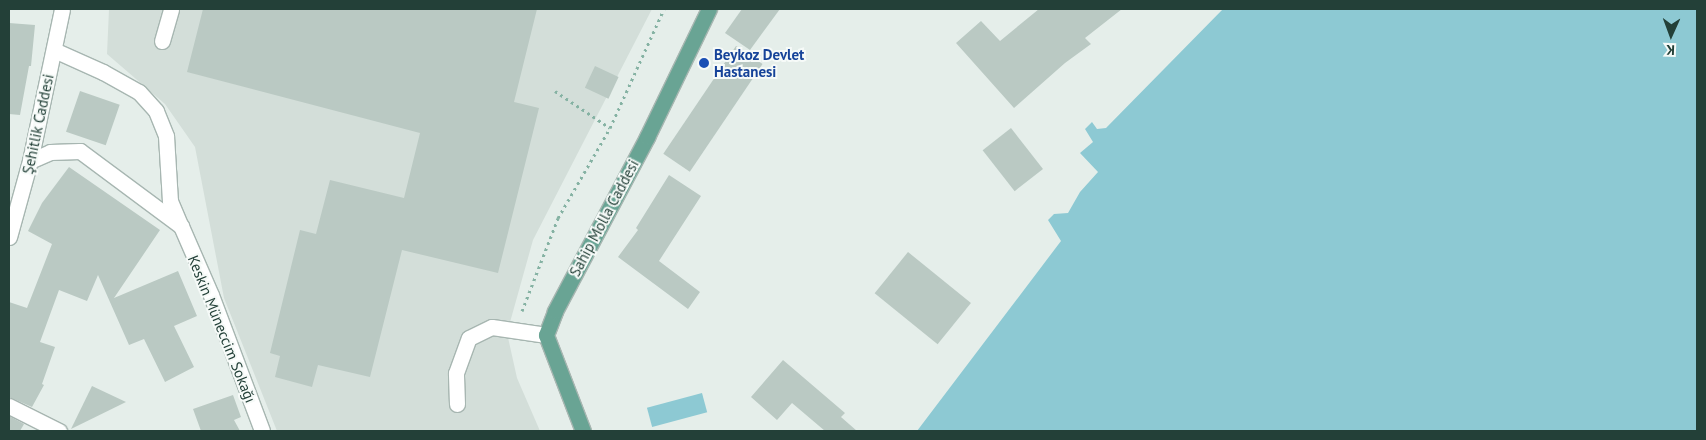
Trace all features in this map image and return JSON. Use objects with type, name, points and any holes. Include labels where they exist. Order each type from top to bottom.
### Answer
[{"type":"main road","name":"Sahip Molla Caddesi","points":[[546,335],[554,311],[647,138],[710,9]]},
{"type":"main road","points":[[546,335],[583,431]]},
{"type":"street","name":"Şehitlik Caddesi","points":[[9,238],[30,161],[62,9]]},
{"type":"street","points":[[162,41],[171,9]]},
{"type":"street","name":"Keskin Müneccim Sokağı","points":[[54,50],[103,72],[138,92],[156,111],[166,136],[170,201],[211,295],[262,431]]},
{"type":"street","name":"Keskin Müneccim Sokağı","points":[[30,161],[50,152],[80,151],[181,226]]},
{"type":"street","points":[[457,404],[456,374],[469,338],[492,327],[546,335]]},
{"type":"street","points":[[9,406],[59,431]]},
{"type":"path","points":[[522,312],[558,218],[610,128],[664,9]]},
{"type":"path","points":[[555,91],[610,128]]},
{"type":"shaded area","points":[[109,9],[652,9],[533,240],[507,333],[517,378],[540,431],[277,431],[224,298],[195,147],[165,104],[107,54]]},
{"type":"water","points":[[1223,9],[1697,9],[1697,431],[917,431],[1061,241],[1048,220],[1054,214],[1068,213],[1080,192],[1098,172],[1080,153],[1093,142],[1085,129],[1092,122],[1097,129],[1106,128]]},
{"type":"water","points":[[702,393],[707,412],[652,427],[647,408]]},
{"type":"building","points":[[203,9],[537,9],[514,102],[539,108],[498,273],[402,250],[370,377],[318,365],[312,387],[275,377],[280,356],[270,353],[300,230],[316,234],[330,180],[404,198],[420,133],[187,72]]},
{"type":"building","points":[[742,9],[780,9],[750,50],[725,33]]},
{"type":"building","points":[[1039,9],[1122,9],[1085,38],[1091,44],[1065,63],[1014,108],[956,43],[981,21],[1000,41]]},
{"type":"building","points":[[9,23],[35,25],[31,66],[29,66],[20,115],[9,114]]},
{"type":"building","points":[[736,46],[763,64],[690,172],[663,154]]},
{"type":"building","points":[[595,66],[619,77],[608,99],[585,88]]},
{"type":"building","points":[[80,91],[120,105],[106,145],[66,132]]},
{"type":"building","points":[[1011,128],[1043,169],[1015,191],[983,150]]},
{"type":"building","points":[[69,167],[160,230],[114,298],[178,271],[197,316],[174,326],[194,367],[165,382],[144,339],[129,345],[98,275],[87,301],[59,290],[40,342],[55,347],[42,384],[44,385],[32,407],[9,397],[9,302],[27,308],[52,244],[28,231],[42,203]]},
{"type":"building","points":[[669,175],[701,196],[659,261],[700,292],[688,309],[618,257],[638,230],[636,228]]},
{"type":"building","points":[[908,252],[971,303],[938,344],[875,293]]},
{"type":"building","points":[[783,360],[845,413],[841,417],[857,431],[825,431],[792,403],[777,420],[751,397]]},
{"type":"building","points":[[92,386],[126,402],[71,429]]},
{"type":"building","points":[[233,395],[241,417],[234,420],[240,431],[201,431],[193,409]]},
{"type":"building","points":[[9,416],[24,424],[20,431],[9,431]]},
{"type":"place","name":"Beykoz Devlet Hastanesi","points":[[704,63]]}]
